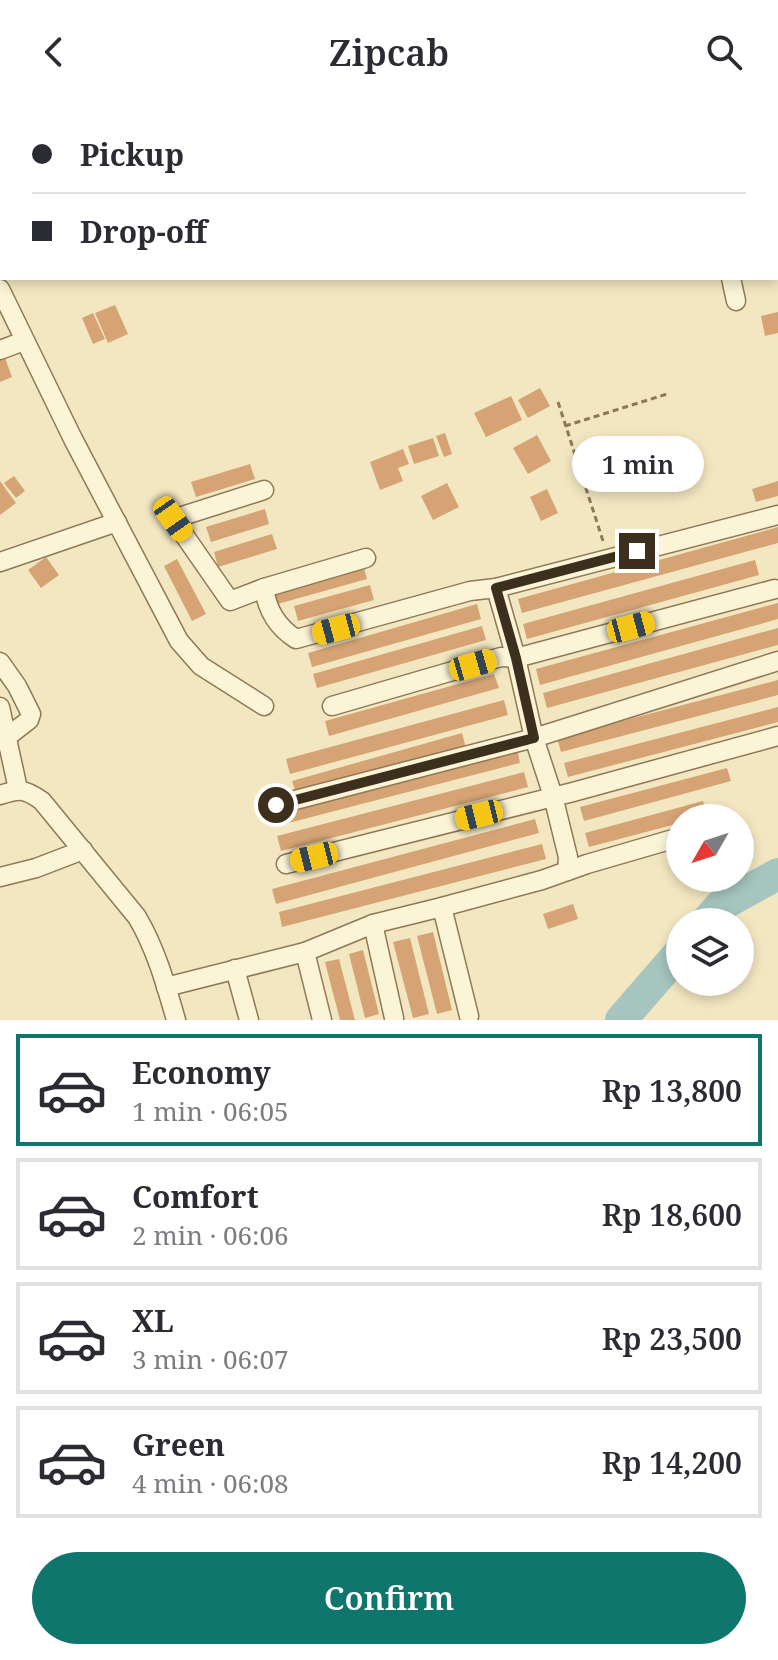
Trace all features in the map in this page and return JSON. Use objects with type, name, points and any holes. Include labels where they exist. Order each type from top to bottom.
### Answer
[{"type":"street","points":[[731,280],[736,301]]},
{"type":"street","points":[[0,289],[170,624],[190,655],[212,674],[264,706]]},
{"type":"street","points":[[0,350],[24,341]]},
{"type":"street","points":[[264,490],[173,519],[230,601],[366,558]]},
{"type":"street","points":[[264,588],[272,615],[286,633],[296,639],[470,591],[496,588],[778,515]]},
{"type":"street","points":[[0,562],[117,522]]},
{"type":"street","points":[[496,588],[534,738],[553,796],[568,857],[567,871]]},
{"type":"street","points":[[332,706],[501,657],[516,658],[775,589]]},
{"type":"street","points":[[276,805],[534,738],[778,661]]},
{"type":"street","points":[[0,662],[31,714],[29,720],[7,737]]},
{"type":"street","points":[[0,707],[7,737],[9,792],[33,795],[42,801],[137,917],[147,933],[176,1020]]},
{"type":"street","points":[[286,864],[778,736]]},
{"type":"street","points":[[166,987],[305,952],[373,924],[442,907],[666,841]]},
{"type":"street","points":[[0,877],[36,868],[83,850]]},
{"type":"street","points":[[442,907],[469,1016]]},
{"type":"street","points":[[373,924],[394,1018]]},
{"type":"street","points":[[305,952],[322,1020]]},
{"type":"street","points":[[235,969],[249,1020]]},
{"type":"path","points":[[565,426],[667,394]]},
{"type":"path","points":[[558,402],[609,559]]},
{"type":"path","points":[[585,486],[632,472]]},
{"type":"building","points":[[115,305],[128,334],[108,343],[95,313]]},
{"type":"building","points":[[778,312],[778,333],[765,336],[761,316]]},
{"type":"building","points":[[93,313],[105,339],[93,344],[82,318]]},
{"type":"building","points":[[5,358],[12,377],[0,382],[0,360]]},
{"type":"building","points":[[540,388],[550,406],[528,418],[518,400]]},
{"type":"building","points":[[511,396],[522,420],[486,437],[474,413]]},
{"type":"building","points":[[445,433],[452,454],[444,457],[436,436]]},
{"type":"building","points":[[537,435],[551,461],[528,474],[513,448]]},
{"type":"building","points":[[433,438],[439,456],[414,464],[408,446]]},
{"type":"building","points":[[403,449],[409,464],[398,468],[403,481],[380,490],[370,462]]},
{"type":"building","points":[[250,464],[255,479],[196,497],[191,482]]},
{"type":"building","points":[[14,476],[25,491],[16,498],[4,483]]},
{"type":"building","points":[[0,481],[16,503],[0,515]]},
{"type":"building","points":[[778,481],[778,496],[756,502],[752,489]]},
{"type":"building","points":[[447,483],[459,507],[433,520],[421,496]]},
{"type":"building","points":[[547,489],[558,513],[541,521],[530,497]]},
{"type":"building","points":[[265,509],[269,524],[211,542],[206,527]]},
{"type":"building","points":[[778,527],[778,543],[522,613],[518,599]]},
{"type":"building","points":[[272,534],[277,549],[218,567],[214,552]]},
{"type":"building","points":[[46,557],[59,575],[41,588],[28,570]]},
{"type":"building","points":[[177,559],[206,614],[192,621],[164,566]]},
{"type":"building","points":[[755,560],[759,575],[527,639],[523,624]]},
{"type":"building","points":[[363,564],[367,579],[274,605],[269,590]]},
{"type":"building","points":[[370,585],[374,600],[298,621],[294,606]]},
{"type":"building","points":[[778,603],[778,619],[540,685],[536,669]]},
{"type":"building","points":[[477,604],[481,619],[312,667],[308,653]]},
{"type":"building","points":[[482,626],[486,640],[317,688],[313,674]]},
{"type":"building","points":[[778,628],[778,645],[547,708],[543,693]]},
{"type":"building","points":[[494,674],[499,688],[329,736],[325,721]]},
{"type":"building","points":[[778,680],[778,695],[561,752],[557,738]]},
{"type":"building","points":[[504,700],[508,715],[290,774],[286,759]]},
{"type":"building","points":[[778,707],[778,722],[568,777],[564,763]]},
{"type":"building","points":[[462,733],[466,748],[297,796],[292,781]]},
{"type":"building","points":[[517,748],[520,763],[273,827],[269,812]]},
{"type":"building","points":[[727,768],[731,781],[584,821],[580,807]]},
{"type":"building","points":[[524,772],[528,787],[281,851],[277,836]]},
{"type":"building","points":[[666,811],[666,827],[589,847],[585,833]]},
{"type":"building","points":[[535,819],[539,833],[276,904],[272,889]]},
{"type":"building","points":[[542,844],[546,859],[282,927],[279,912]]},
{"type":"building","points":[[573,904],[578,919],[548,929],[543,914]]},
{"type":"building","points":[[433,932],[452,1010],[437,1014],[417,936]]},
{"type":"building","points":[[410,938],[429,1014],[413,1018],[393,942]]},
{"type":"building","points":[[363,950],[379,1014],[365,1018],[349,954]]},
{"type":"building","points":[[339,959],[355,1020],[340,1020],[325,962]]},
{"type":"waterway","points":[[718,908],[778,874]]},
{"type":"waterway","points":[[621,1020],[666,968]]},
{"type":"route","points":[[276,805],[534,738],[496,588],[637,551]]}]
